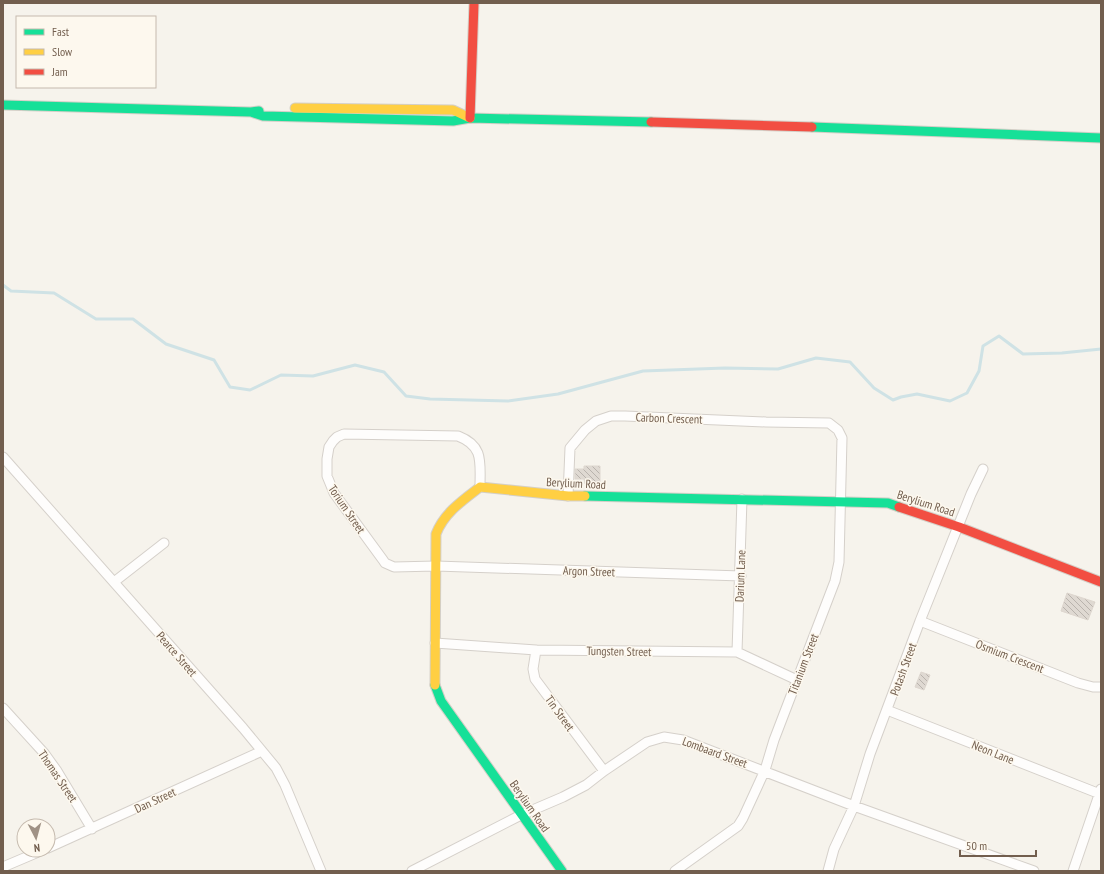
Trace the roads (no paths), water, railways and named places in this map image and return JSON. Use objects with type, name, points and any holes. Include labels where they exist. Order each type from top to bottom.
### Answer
[{"type":"street","points":[[470,118],[474,3]]},
{"type":"street","points":[[3,105],[251,112],[266,109],[310,108],[453,110],[470,118],[726,124],[1101,138]]},
{"type":"street","name":"Carbon Crescent","points":[[568,496],[570,448],[585,430],[596,421],[611,416],[829,423]]},
{"type":"street","name":"Titanium Street","points":[[675,871],[738,826],[743,818],[765,770],[774,740],[838,572],[842,438],[838,430],[829,423]]},
{"type":"street","name":"Torium Street","points":[[436,566],[394,567],[386,563],[334,493],[330,485],[326,468],[329,447],[332,441],[344,434],[458,436],[469,440],[474,446],[480,460],[480,486]]},
{"type":"street","name":"Pearce Street","points":[[3,457],[276,768],[285,785],[321,871]]},
{"type":"street","name":"Potash Street","points":[[828,871],[834,849],[854,806],[870,754],[920,621],[983,469]]},
{"type":"street","name":"Berylium Road","points":[[562,871],[521,815],[437,693],[434,682],[436,534],[438,526],[449,514],[480,486],[568,496],[888,503],[959,526],[1101,582]]},
{"type":"street","name":"Darium Lane","points":[[737,652],[741,576],[742,499]]},
{"type":"street","points":[[114,582],[164,543]]},
{"type":"street","name":"Argon Street","points":[[436,566],[741,576]]},
{"type":"street","name":"Osmium Crescent","points":[[920,621],[1078,683],[1093,687],[1101,687]]},
{"type":"street","name":"Tungsten Street","points":[[435,642],[536,650],[737,652],[797,680]]},
{"type":"street","name":"Tin Street","points":[[536,650],[533,669],[535,679],[604,771]]},
{"type":"street","name":"Thomas Street","points":[[3,708],[57,771],[92,829]]},
{"type":"street","name":"Neon Lane","points":[[887,710],[1100,791]]},
{"type":"street","name":"Lombaard Street","points":[[413,871],[521,815],[576,791],[638,747],[647,742],[664,737],[683,740],[765,770],[854,806],[1034,871]]},
{"type":"street","name":"Dan Street","points":[[56,845],[262,751]]},
{"type":"street","points":[[1073,871],[1100,791]]},
{"type":"street","points":[[3,867],[24,858]]},
{"type":"waterway","points":[[3,285],[11,291],[54,293],[96,319],[133,319],[166,344],[214,360],[230,387],[250,390],[281,375],[313,376],[355,365],[384,372],[406,396],[430,399],[508,401],[558,394],[643,371],[725,368],[778,369],[816,358],[850,362],[874,388],[893,400],[917,394],[950,401],[967,393],[979,371],[983,346],[999,336],[1023,354],[1062,353],[1101,349]]}]
